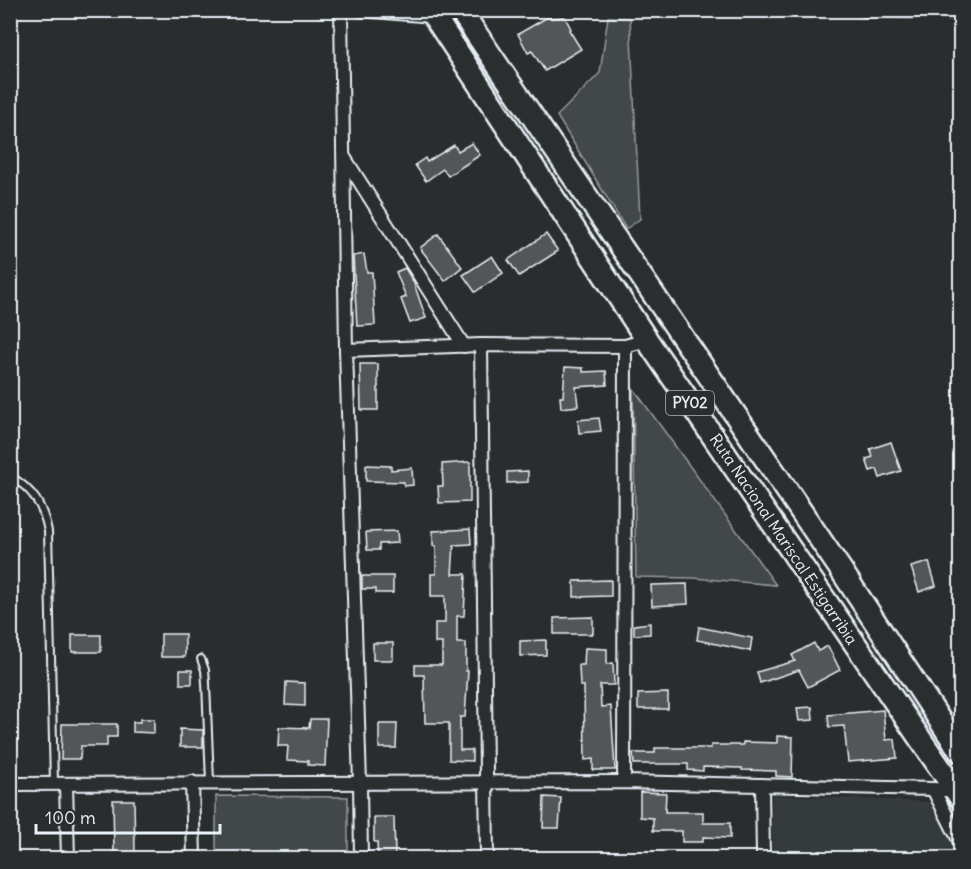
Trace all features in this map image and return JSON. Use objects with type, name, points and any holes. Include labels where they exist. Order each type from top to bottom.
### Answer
[{"type":"highway","name":"Ruta Nacional Mariscal Estigarribia","points":[[460,10],[835,560],[960,751]]},
{"type":"highway","name":"Ruta Nacional Mariscal Estigarribia","points":[[432,13],[647,340],[959,794]]},
{"type":"street","points":[[341,10],[346,350],[361,858]]},
{"type":"street","points":[[361,10],[432,13]]},
{"type":"street","points":[[864,10],[960,12]]},
{"type":"street","points":[[343,156],[464,346]]},
{"type":"street","points":[[346,350],[480,345],[624,346],[647,340]]},
{"type":"street","points":[[480,345],[487,858]]},
{"type":"street","points":[[624,346],[624,782]]},
{"type":"street","points":[[192,782],[194,858]]},
{"type":"street","points":[[10,784],[624,782],[933,789],[959,794]]},
{"type":"street","points":[[60,784],[68,858]]},
{"type":"street","points":[[762,785],[763,858]]},
{"type":"street","points":[[933,789],[960,842]]},
{"type":"lane","points":[[10,476],[19,481],[32,494],[44,512],[48,531],[60,784]]},
{"type":"lane","points":[[201,659],[206,677],[210,782]]},
{"type":"shaded area","points":[[608,17],[630,18],[640,219],[626,229],[557,116],[600,73]]},
{"type":"shaded area","points":[[633,388],[776,585],[694,578],[636,577]]},
{"type":"shaded area","points":[[772,795],[952,803],[960,823],[960,858],[772,858]]},
{"type":"shaded area","points":[[216,796],[348,797],[348,858],[216,858]]},
{"type":"building","points":[[565,17],[571,29],[569,30],[581,49],[545,71],[532,51],[528,53],[518,34],[546,18]]},
{"type":"building","points":[[472,143],[480,155],[448,176],[443,169],[426,181],[415,165],[425,158],[427,162],[454,145],[458,151]]},
{"type":"building","points":[[438,234],[462,267],[445,281],[420,248]]},
{"type":"building","points":[[546,234],[558,251],[519,276],[508,260]]},
{"type":"building","points":[[364,254],[367,272],[372,272],[375,325],[357,326],[353,256]]},
{"type":"building","points":[[492,256],[503,273],[475,292],[463,275]]},
{"type":"building","points":[[405,268],[413,281],[426,318],[410,323],[401,299],[406,297],[396,272]]},
{"type":"building","points":[[360,364],[378,364],[378,410],[361,410]]},
{"type":"building","points":[[565,367],[583,368],[583,372],[606,371],[607,385],[576,387],[578,406],[561,408],[560,397],[563,397]]},
{"type":"building","points":[[599,418],[601,431],[579,433],[578,420]]},
{"type":"building","points":[[891,442],[901,471],[880,478],[877,469],[870,471],[866,459],[873,457],[870,449]]},
{"type":"building","points":[[470,462],[470,502],[439,503],[438,486],[443,486],[442,464]]},
{"type":"building","points":[[366,465],[391,466],[391,470],[412,468],[413,485],[404,486],[404,482],[366,481]]},
{"type":"building","points":[[528,471],[528,482],[507,483],[507,472]]},
{"type":"building","points":[[470,529],[471,544],[454,545],[452,574],[466,574],[464,616],[457,616],[457,643],[466,643],[466,671],[468,671],[465,717],[460,717],[460,750],[472,750],[472,761],[449,760],[449,723],[425,723],[424,675],[415,675],[415,665],[442,665],[442,643],[435,643],[435,623],[445,623],[445,596],[431,596],[431,574],[436,574],[436,546],[433,546],[433,531]]},
{"type":"building","points":[[397,531],[398,543],[379,544],[379,550],[367,550],[366,532]]},
{"type":"building","points":[[929,562],[936,586],[919,592],[911,567]]},
{"type":"building","points":[[362,576],[393,576],[393,593],[376,593],[376,589],[362,589]]},
{"type":"building","points":[[611,580],[611,596],[574,597],[574,581]]},
{"type":"building","points":[[687,584],[688,604],[652,606],[651,585]]},
{"type":"building","points":[[593,617],[593,634],[554,634],[554,618]]},
{"type":"building","points":[[650,623],[650,634],[634,635],[634,625]]},
{"type":"building","points":[[699,627],[752,638],[750,651],[697,640]]},
{"type":"building","points":[[161,634],[185,634],[185,657],[161,657]]},
{"type":"building","points":[[72,635],[101,635],[101,652],[72,652]]},
{"type":"building","points":[[546,640],[546,655],[520,656],[520,641]]},
{"type":"building","points":[[373,643],[393,643],[393,660],[373,660]]},
{"type":"building","points":[[814,643],[818,651],[828,646],[840,670],[808,687],[799,670],[760,683],[757,672],[795,661],[792,655]]},
{"type":"building","points":[[585,648],[607,649],[607,664],[613,663],[614,685],[600,685],[601,707],[611,706],[615,770],[593,770],[593,759],[585,760],[584,686],[580,686],[579,665],[584,665]]},
{"type":"building","points":[[180,670],[192,670],[192,684],[180,684]]},
{"type":"building","points":[[286,682],[305,683],[305,706],[285,705]]},
{"type":"building","points":[[668,693],[668,709],[638,709],[638,694]]},
{"type":"building","points":[[812,707],[813,720],[799,721],[797,708]]},
{"type":"building","points":[[883,710],[886,740],[895,739],[897,758],[848,762],[844,726],[829,727],[828,715]]},
{"type":"building","points":[[140,719],[154,719],[154,733],[133,732],[133,722],[140,722]]},
{"type":"building","points":[[310,719],[327,719],[325,766],[308,765],[308,761],[287,760],[288,746],[278,746],[279,727],[309,728]]},
{"type":"building","points":[[62,724],[117,724],[117,737],[107,737],[107,746],[81,746],[80,759],[61,759]]},
{"type":"building","points":[[379,724],[397,724],[396,748],[379,748]]},
{"type":"building","points":[[180,729],[203,730],[203,747],[180,747]]},
{"type":"building","points":[[777,736],[793,737],[792,777],[776,776],[776,771],[742,770],[742,768],[703,767],[703,771],[688,770],[688,764],[634,764],[633,753],[655,753],[655,748],[711,748],[711,745],[743,745],[743,742],[777,743]]},
{"type":"building","points":[[640,792],[666,793],[665,812],[703,812],[703,823],[730,823],[730,838],[703,837],[703,842],[682,842],[682,831],[653,831],[653,818],[640,817]]},
{"type":"building","points":[[544,797],[561,798],[559,828],[543,828]]},
{"type":"building","points":[[113,800],[134,800],[135,853],[114,853]]},
{"type":"building","points":[[374,817],[394,817],[395,857],[378,858],[377,842],[374,842]]}]
